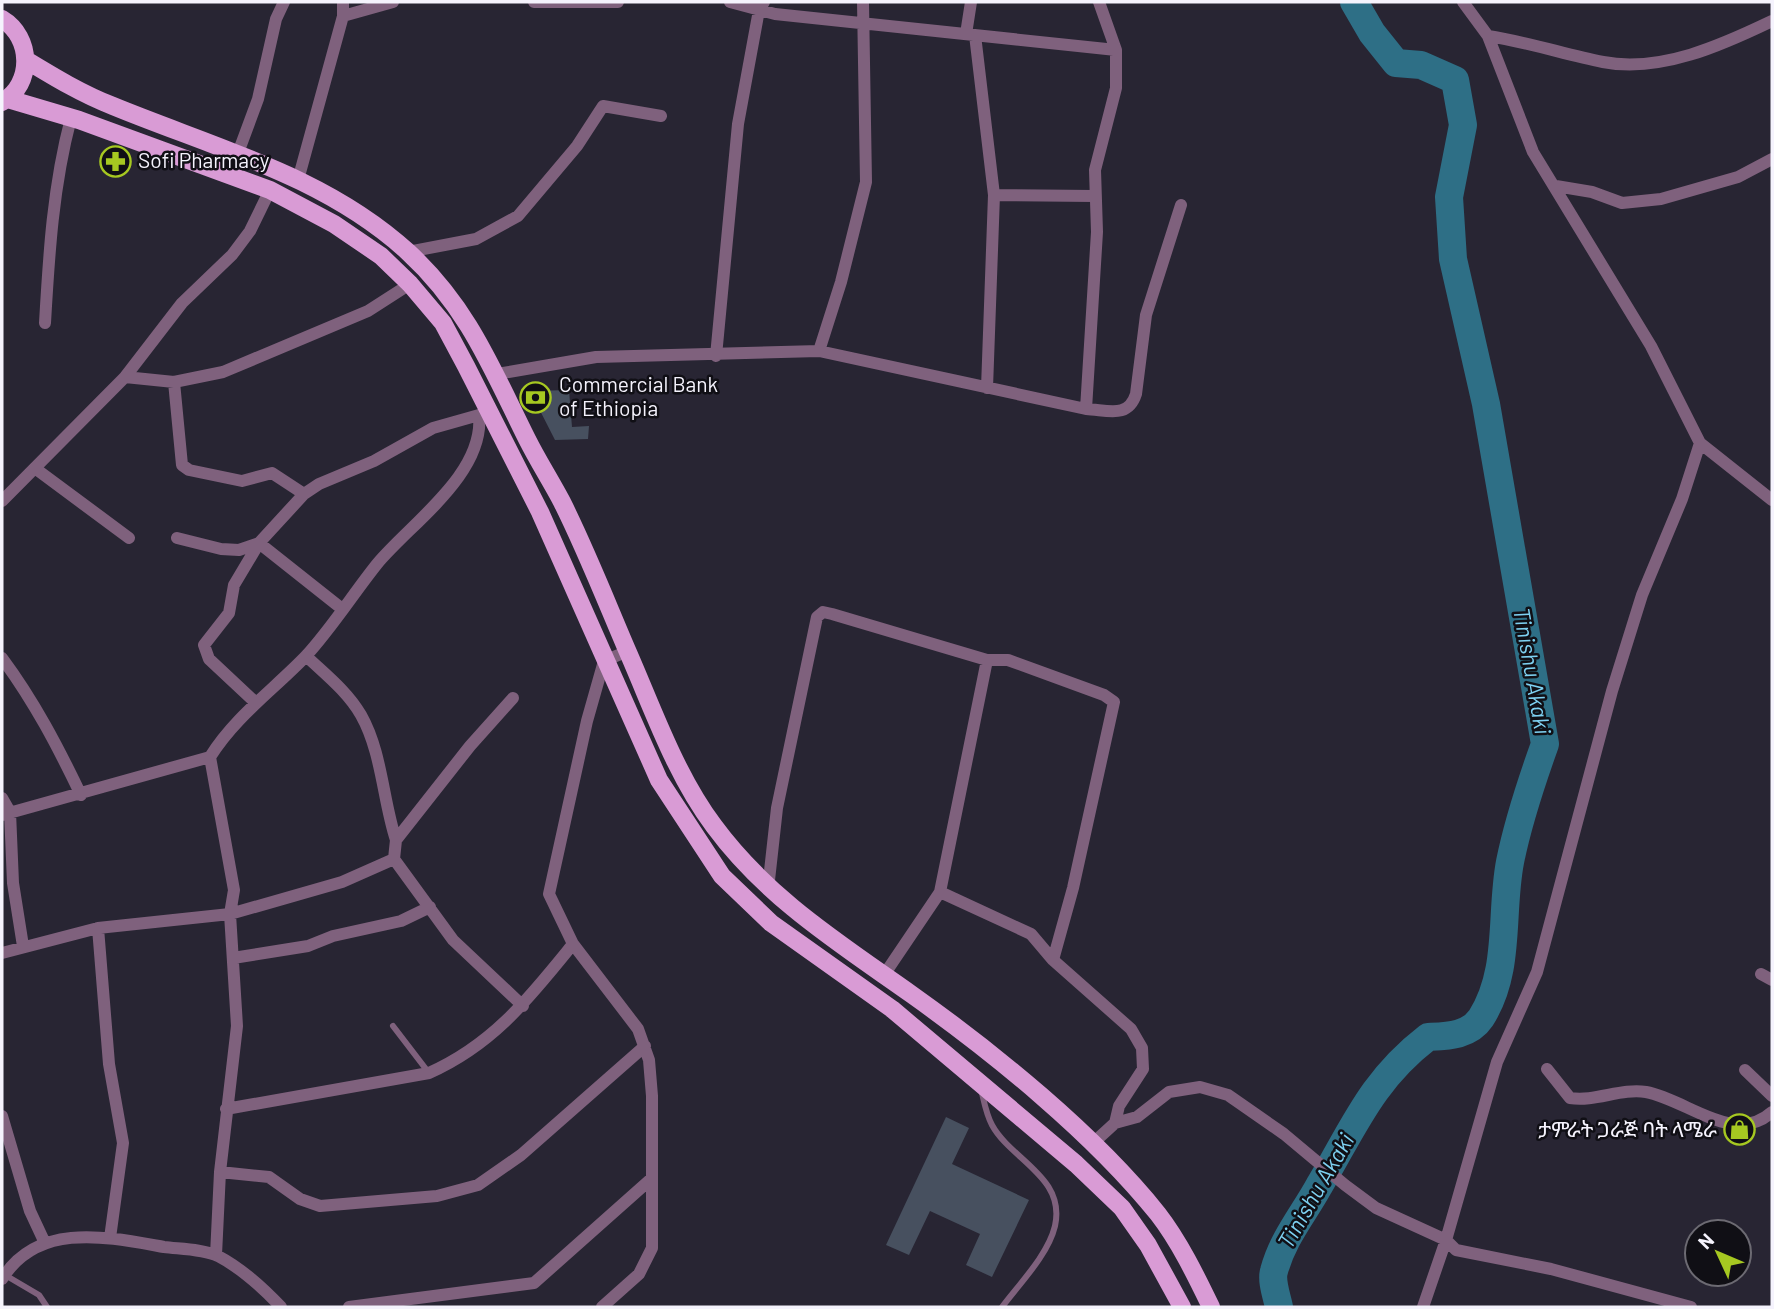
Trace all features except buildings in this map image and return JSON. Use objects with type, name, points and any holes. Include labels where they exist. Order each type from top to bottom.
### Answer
[{"type":"main road","points":[[2,19],[11,24],[22,40],[26,60],[21,81],[5,101],[71,118],[270,190],[334,224],[381,256],[410,284],[443,323],[483,413],[540,512],[659,780],[722,876],[771,923],[892,1009],[980,1080],[1122,1208],[1148,1245],[1182,1307]]},
{"type":"main road","points":[[26,60],[71,87],[111,106],[238,153],[298,180],[356,211],[408,252],[452,299],[474,330],[528,441],[563,503],[684,778],[714,826],[768,889],[805,921],[968,1035],[1092,1144],[1161,1217],[1199,1281],[1211,1307]]},
{"type":"street","points":[[238,153],[258,99],[276,19],[284,2]]},
{"type":"street","points":[[298,180],[343,16],[343,2]]},
{"type":"street","points":[[343,16],[393,2]]},
{"type":"street","points":[[533,2],[618,2]]},
{"type":"street","points":[[730,2],[862,22],[1116,50]]},
{"type":"street","points":[[819,351],[841,282],[866,182],[863,2]]},
{"type":"street","points":[[971,2],[971,35],[995,195],[988,388]]},
{"type":"street","points":[[1086,409],[1097,232],[1095,170],[1116,88],[1116,50],[1099,2]]},
{"type":"street","points":[[1463,2],[1488,36],[1533,152],[1651,346],[1700,443],[1772,500]]},
{"type":"street","points":[[716,356],[738,124],[762,6]]},
{"type":"street","points":[[1488,36],[1528,42],[1605,62],[1636,63],[1671,60],[1727,43],[1772,21]]},
{"type":"street","points":[[408,252],[477,239],[518,216],[577,146],[603,106],[661,116]]},
{"type":"street","points":[[46,323],[51,215],[57,170],[71,118]]},
{"type":"street","points":[[1556,187],[1592,192],[1622,203],[1661,199],[1738,177],[1772,159]]},
{"type":"street","points":[[2,501],[125,377],[182,303],[232,255],[250,231],[270,190]]},
{"type":"street","points":[[995,195],[1094,196]]},
{"type":"street","points":[[497,374],[596,357],[716,356],[819,351],[1086,409],[1125,411],[1132,405],[1148,305],[1181,205]]},
{"type":"street","points":[[125,377],[174,382],[223,372],[368,311],[410,284]]},
{"type":"street","points":[[174,382],[182,465],[189,470],[242,481],[272,473],[304,494]]},
{"type":"street","points":[[6,814],[210,757],[255,702],[306,656],[385,555],[439,502],[476,446],[483,413],[415,436],[374,461],[319,484],[304,494],[259,543],[234,585],[229,613],[204,645],[209,659],[255,702]]},
{"type":"street","points":[[1423,1307],[1447,1240],[1497,1062],[1537,972],[1631,631],[1700,443]]},
{"type":"street","points":[[36,469],[129,538]]},
{"type":"street","points":[[177,538],[221,549],[239,550],[259,543]]},
{"type":"street","points":[[259,543],[341,608]]},
{"type":"street","points":[[768,889],[777,808],[817,617],[823,612],[987,660],[1008,660],[1104,695],[1114,702],[1073,888],[1053,960]]},
{"type":"street","points":[[601,1307],[639,1274],[652,1248],[652,1096],[645,1046],[638,1030],[573,944],[549,894],[587,721],[604,661],[628,651]]},
{"type":"street","points":[[306,656],[347,695],[362,717],[374,747],[396,841],[394,859],[453,940],[523,1006]]},
{"type":"street","points":[[2,658],[22,685],[57,745],[81,795]]},
{"type":"street","points":[[884,975],[940,892],[987,660]]},
{"type":"street","points":[[396,841],[470,746],[513,698]]},
{"type":"street","points":[[210,757],[234,890],[230,914],[237,1026],[220,1172],[216,1255]]},
{"type":"street","points":[[2,798],[23,946]]},
{"type":"street","points":[[2,953],[98,928],[230,914],[342,882],[394,859]]},
{"type":"street","points":[[940,892],[1031,934],[1053,960],[1131,1029],[1142,1048],[1143,1069],[1119,1106],[1115,1123]]},
{"type":"street","points":[[233,958],[308,946],[333,936],[401,921],[430,907]]},
{"type":"street","points":[[98,928],[109,1064],[123,1143],[110,1238]]},
{"type":"street","points":[[226,1108],[429,1073],[455,1061],[485,1042],[523,1006],[573,944]]},
{"type":"street","points":[[220,1172],[269,1177],[300,1199],[320,1206],[437,1196],[478,1185],[521,1155],[645,1046]]},
{"type":"street","points":[[1546,1069],[1570,1098],[1581,1100],[1646,1092],[1739,1127],[1761,1123],[1772,1112]]},
{"type":"street","points":[[1745,1070],[1772,1097]]},
{"type":"street","points":[[1092,1144],[1115,1123],[1137,1117],[1169,1092],[1200,1087],[1228,1095],[1314,1158],[1376,1208],[1447,1240],[1466,1254],[1551,1269],[1691,1307]]},
{"type":"street","points":[[2,1116],[30,1212],[44,1241]]},
{"type":"street","points":[[349,1307],[534,1283],[651,1179]]},
{"type":"street","points":[[4,1270],[44,1241],[77,1237],[110,1238],[216,1255],[263,1288],[281,1307]]},
{"type":"lane","points":[[393,1026],[429,1073]]},
{"type":"lane","points":[[980,1080],[991,1125],[1003,1140],[1038,1171],[1049,1188],[1056,1208],[1055,1226],[1045,1248],[1002,1307]]},
{"type":"lane","points":[[4,1270],[38,1295],[47,1307]]},
{"type":"waterway","name":"Tinishu Akaki","points":[[1279,1307],[1273,1275],[1278,1259],[1365,1106],[1392,1071],[1428,1037],[1464,1032],[1481,1018],[1490,1000],[1501,962],[1510,862],[1525,803],[1545,744],[1486,404],[1453,259],[1449,197],[1463,125],[1455,80],[1421,65],[1396,63],[1372,33],[1354,2]]},
{"type":"place","name":"Sofi Pharmacy","points":[[115,161]]},
{"type":"place","name":"Commercial Bank of Ethiopia","points":[[536,397]]},
{"type":"place","name":"ታምራት ጋራጅ ባት ላሜራ","points":[[1740,1130]]}]
